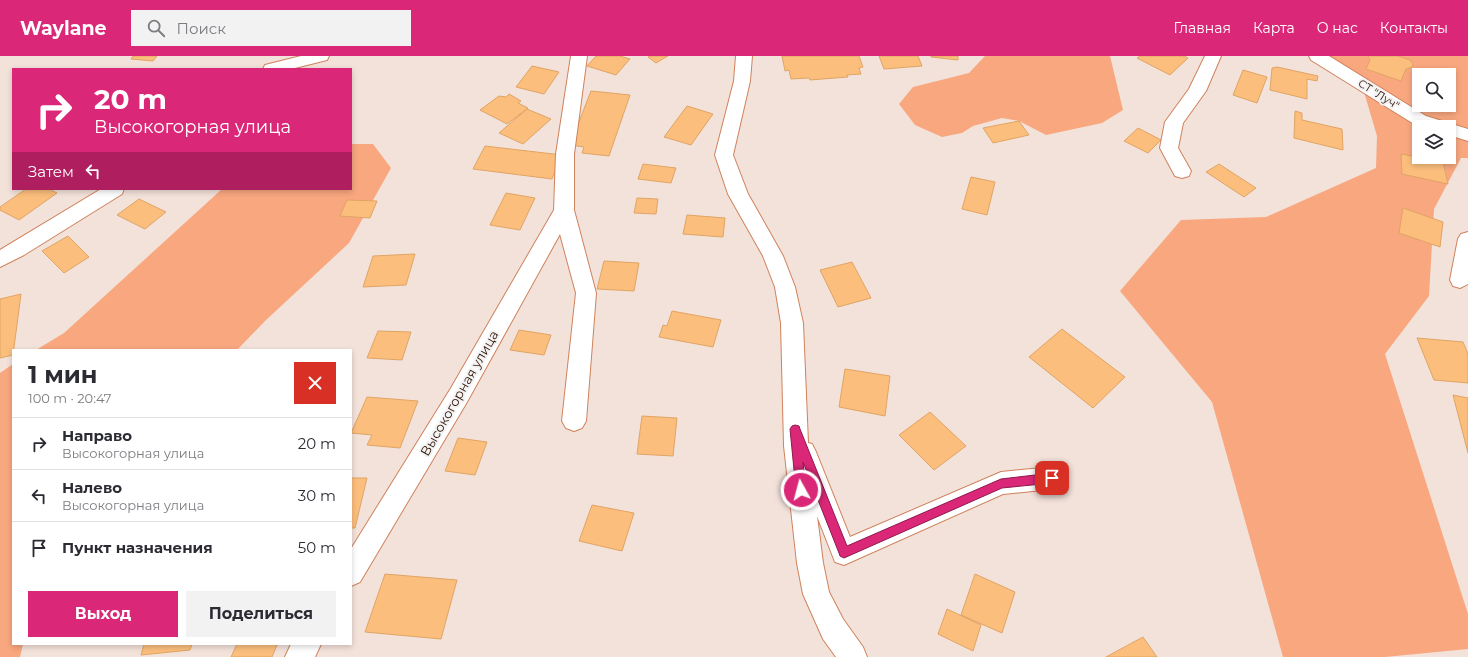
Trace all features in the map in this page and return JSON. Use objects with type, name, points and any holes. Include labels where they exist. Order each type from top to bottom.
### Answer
[{"type":"street","points":[[275,68],[321,56]]},
{"type":"street","name":"Высокогорная улица","points":[[574,421],[586,293],[564,210],[565,154],[579,56]]},
{"type":"street","points":[[744,56],[742,81],[724,155],[738,194],[773,256],[785,287],[792,323],[795,429],[810,563],[816,594],[833,629],[853,657]]},
{"type":"street","points":[[1182,171],[1169,148],[1174,122],[1197,91],[1213,56]]},
{"type":"street","name":"СТ \"Луч\"","points":[[1317,56],[1420,120]]},
{"type":"street","points":[[1456,131],[1468,135]]},
{"type":"street","points":[[0,259],[113,190]]},
{"type":"street","name":"Высокогорная улица","points":[[352,571],[459,395],[564,210]]},
{"type":"street","points":[[1460,280],[1468,239]]},
{"type":"street","points":[[795,429],[844,553],[1001,484],[1052,478]]},
{"type":"street","points":[[299,657],[306,645]]},
{"type":"shaded area","points":[[985,56],[1110,56],[1123,110],[1102,123],[1046,135],[1019,121],[1002,118],[973,126],[962,133],[942,137],[915,125],[899,104],[913,87],[969,73]]},
{"type":"shaded area","points":[[1326,56],[1468,56],[1468,158],[1461,158],[1434,209],[1429,296],[1385,354],[1468,614],[1468,649],[1385,657],[1283,657],[1212,402],[1120,291],[1181,220],[1266,217],[1376,168],[1377,136],[1359,75]]},
{"type":"shaded area","points":[[352,144],[373,144],[391,168],[349,243],[265,321],[238,349],[38,349],[64,333],[221,190],[352,190]]},
{"type":"shaded area","points":[[12,365],[12,645],[23,645],[20,657],[0,657],[0,373]]},
{"type":"building","points":[[133,56],[157,56],[153,61],[131,59]]},
{"type":"building","points":[[596,56],[620,56],[630,59],[616,75],[587,66]]},
{"type":"building","points":[[668,56],[656,63],[648,57]]},
{"type":"building","points":[[782,56],[859,56],[863,67],[859,68],[861,74],[847,75],[848,77],[810,80],[809,78],[791,79],[789,70],[785,71]]},
{"type":"building","points":[[879,56],[918,56],[922,66],[884,69]]},
{"type":"building","points":[[958,56],[958,60],[931,57]]},
{"type":"building","points":[[1140,56],[1184,56],[1188,58],[1170,75],[1137,58]]},
{"type":"building","points":[[1368,56],[1398,56],[1410,60],[1413,64],[1412,67],[1406,69],[1401,81],[1366,69],[1370,60]]},
{"type":"building","points":[[532,66],[559,72],[544,94],[516,87]]},
{"type":"building","points":[[1277,67],[1318,76],[1317,81],[1307,79],[1307,99],[1270,90],[1272,68]]},
{"type":"building","points":[[1243,70],[1267,77],[1257,103],[1233,95]]},
{"type":"building","points":[[591,91],[630,95],[609,156],[582,153],[584,147],[570,145]]},
{"type":"building","points":[[509,94],[521,101],[518,103],[528,108],[507,124],[480,110],[499,96],[506,97]]},
{"type":"building","points":[[687,106],[713,114],[691,145],[664,137]]},
{"type":"building","points":[[527,109],[551,119],[523,144],[499,133]]},
{"type":"building","points":[[1295,111],[1302,113],[1302,120],[1342,129],[1343,150],[1294,138]]},
{"type":"building","points":[[1019,121],[1029,135],[993,143],[983,128]]},
{"type":"building","points":[[1138,128],[1161,140],[1148,153],[1124,141]]},
{"type":"building","points":[[485,146],[562,155],[552,179],[473,169]]},
{"type":"building","points":[[1401,154],[1412,156],[1412,164],[1443,164],[1448,184],[1402,174]]},
{"type":"building","points":[[643,164],[676,168],[671,183],[638,179]]},
{"type":"building","points":[[1219,164],[1256,188],[1244,197],[1206,172]]},
{"type":"building","points":[[971,177],[995,182],[987,215],[962,209]]},
{"type":"building","points":[[25,190],[51,190],[57,193],[19,220],[0,210],[0,207]]},
{"type":"building","points":[[506,193],[535,198],[520,230],[490,225]]},
{"type":"building","points":[[637,198],[658,199],[656,214],[634,213]]},
{"type":"building","points":[[139,199],[166,212],[145,229],[117,215]]},
{"type":"building","points":[[347,200],[377,201],[370,218],[340,216]]},
{"type":"building","points":[[1403,208],[1443,222],[1440,247],[1399,233]]},
{"type":"building","points":[[687,215],[725,218],[723,237],[683,234]]},
{"type":"building","points":[[68,236],[89,257],[64,273],[42,251]]},
{"type":"building","points":[[415,254],[406,285],[363,287],[373,256]]},
{"type":"building","points":[[604,261],[639,263],[634,291],[597,289]]},
{"type":"building","points":[[852,262],[871,298],[838,307],[820,270]]},
{"type":"building","points":[[21,294],[12,355],[0,358],[0,299]]},
{"type":"building","points":[[672,311],[721,320],[713,347],[659,337],[663,325],[667,326]]},
{"type":"building","points":[[1062,329],[1125,377],[1093,408],[1029,357]]},
{"type":"building","points":[[519,330],[551,335],[544,355],[510,350]]},
{"type":"building","points":[[378,331],[411,332],[402,360],[367,358]]},
{"type":"building","points":[[1417,338],[1463,342],[1468,354],[1468,383],[1434,380]]},
{"type":"building","points":[[845,369],[890,376],[885,416],[839,407]]},
{"type":"building","points":[[1453,395],[1468,398],[1468,453]]},
{"type":"building","points":[[367,397],[418,401],[400,448],[367,445],[372,435],[352,433]]},
{"type":"building","points":[[930,412],[966,446],[934,470],[899,435]]},
{"type":"building","points":[[642,416],[677,418],[673,456],[637,454]]},
{"type":"building","points":[[458,438],[487,442],[475,475],[445,471]]},
{"type":"building","points":[[352,478],[367,478],[355,528],[352,528]]},
{"type":"building","points":[[592,505],[634,513],[622,551],[579,541]]},
{"type":"building","points":[[385,574],[457,580],[441,639],[365,632]]},
{"type":"building","points":[[975,574],[1015,592],[1002,633],[961,615]]},
{"type":"building","points":[[947,609],[981,625],[973,651],[938,634]]},
{"type":"building","points":[[1143,637],[1157,657],[1106,657]]},
{"type":"building","points":[[144,645],[192,645],[190,650],[141,655]]},
{"type":"building","points":[[237,645],[277,645],[272,657],[231,657]]},
{"type":"route","points":[[801,490],[795,429],[844,553],[1001,484],[1052,478]]}]
